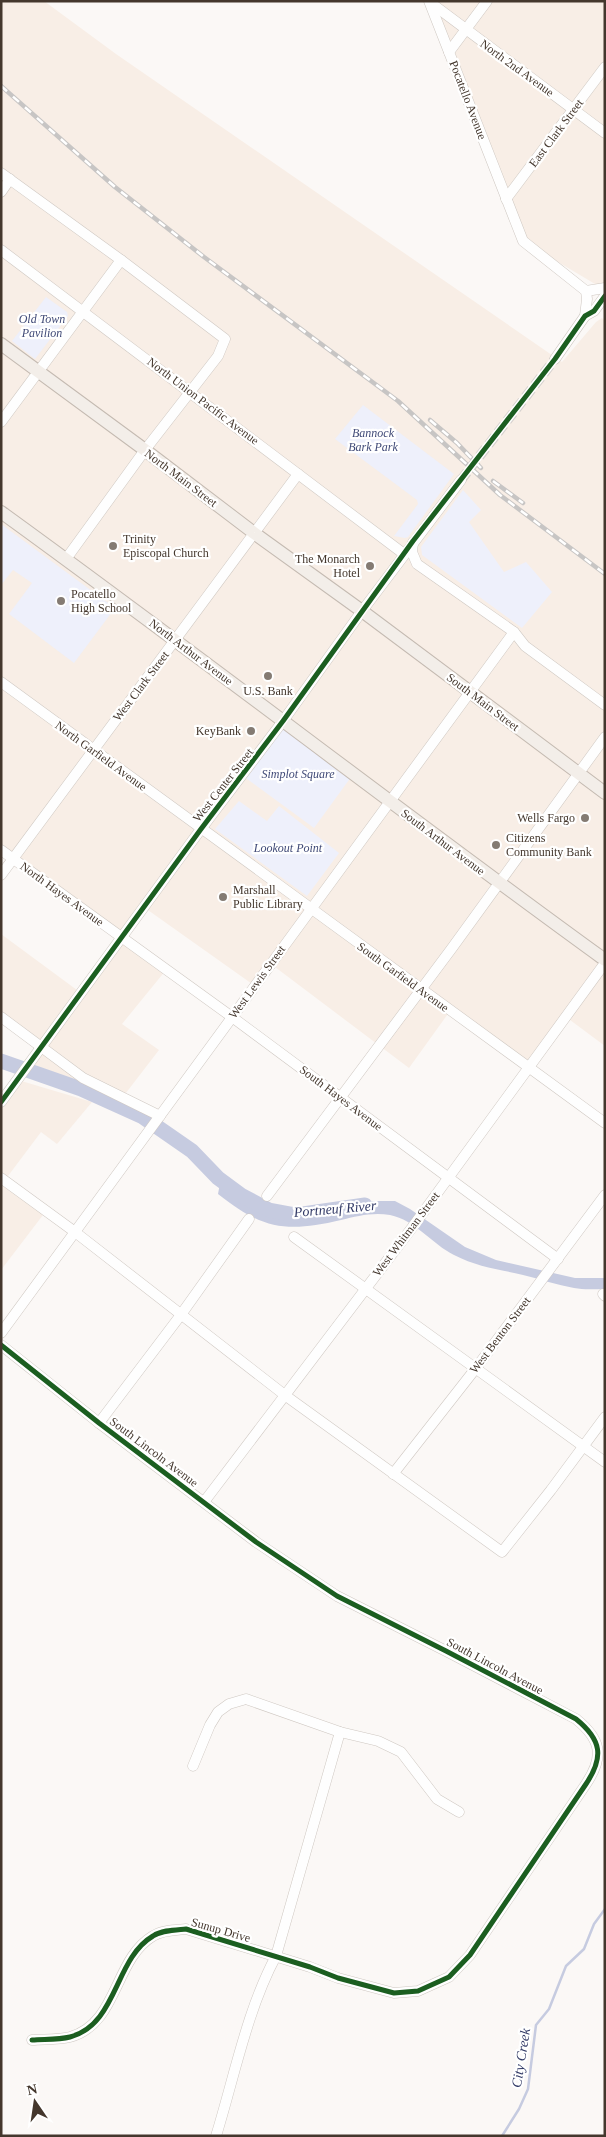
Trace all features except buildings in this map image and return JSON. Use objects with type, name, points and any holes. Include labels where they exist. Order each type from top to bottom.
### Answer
[{"type":"main road","name":"North Main Street","points":[[1,344],[254,533],[362,610]]},
{"type":"main road","name":"North Arthur Avenue","points":[[1,512],[283,721]]},
{"type":"main road","name":"South Main Street","points":[[362,610],[605,793]]},
{"type":"main road","name":"South Arthur Avenue","points":[[283,721],[605,962]]},
{"type":"street","points":[[449,52],[487,1]]},
{"type":"street","name":"North 2nd Avenue","points":[[429,2],[605,132]]},
{"type":"street","name":"Pocatello Avenue","points":[[429,2],[523,241],[586,291]]},
{"type":"street","name":"East Clark Street","points":[[506,199],[605,67]]},
{"type":"street","points":[[1,173],[121,260],[225,339],[218,356],[145,450],[66,559]]},
{"type":"street","points":[[1,192],[10,179]]},
{"type":"street","name":"North Union Pacific Avenue","points":[[1,250],[404,554]]},
{"type":"street","points":[[1,422],[121,260]]},
{"type":"street","points":[[585,316],[586,291],[605,288]]},
{"type":"street","points":[[555,359],[585,316],[594,311],[603,302]]},
{"type":"street","name":"West Clark Street","points":[[1,875],[298,474]]},
{"type":"street","name":"West Center Street","points":[[1,1102],[201,829],[283,721],[413,541],[461,480]]},
{"type":"street","points":[[413,541],[412,552],[417,564],[514,632],[525,646],[605,705]]},
{"type":"street","points":[[392,570],[405,564],[417,564]]},
{"type":"street","name":"West Lewis Street","points":[[1,1332],[514,632]]},
{"type":"street","name":"North Garfield Avenue","points":[[1,682],[201,829]]},
{"type":"street","points":[[267,1196],[421,990],[605,737]]},
{"type":"street","name":"South Garfield Avenue","points":[[201,829],[605,1124]]},
{"type":"street","name":"North Hayes Avenue","points":[[1,850],[122,938]]},
{"type":"street","name":"South Hayes Avenue","points":[[122,938],[232,1017],[448,1178],[554,1264]]},
{"type":"street","name":"West Whitman Street","points":[[204,1502],[411,1229],[605,962]]},
{"type":"street","points":[[1,1017],[83,1078],[160,1116]]},
{"type":"street","points":[[1,1178],[75,1232],[180,1316],[286,1396],[502,1552],[605,1417]]},
{"type":"street","name":"West Benton Street","points":[[393,1474],[476,1368],[605,1195]]},
{"type":"street","points":[[99,1424],[180,1316],[249,1219]]},
{"type":"street","points":[[294,1237],[605,1462]]},
{"type":"street","name":"South Lincoln Avenue","points":[[1,1345],[99,1424],[256,1542],[337,1596],[576,1719],[592,1735],[599,1755],[598,1764],[470,1955],[449,1977],[418,1991],[394,1993],[338,1978],[276,1956]]},
{"type":"street","points":[[193,1766],[210,1725],[218,1712],[229,1704],[246,1699],[340,1732],[378,1741],[401,1752],[438,1799],[459,1812]]},
{"type":"street","points":[[216,2136],[250,2020],[268,1970],[276,1956],[340,1732]]},
{"type":"street","name":"Sunup Drive","points":[[32,2040],[70,2037],[90,2026],[108,2004],[126,1967],[138,1949],[153,1936],[170,1930],[186,1929],[276,1956]]},
{"type":"shaded area","points":[[1,1],[44,1],[116,54],[562,362],[596,322],[602,318],[605,321],[605,1046],[566,1017],[529,1068],[450,1011],[409,1068],[271,964],[255,986],[145,908],[123,939],[166,970],[122,1024],[159,1050],[119,1102],[30,1063],[42,1047],[1,1017],[1,934],[81,993],[122,939],[1,850]]},
{"type":"shaded area","points":[[429,1],[605,1],[605,292],[595,284],[523,241]]},
{"type":"shaded area","points":[[18,1080],[92,1102],[57,1144],[41,1132],[5,1180],[46,1211],[1,1270],[1,1102]]},
{"type":"green space","name":"Old Town Pavilion","points":[[46,297],[67,312],[68,316],[35,359],[12,341]]},
{"type":"green space","name":"Bannock Bark Park","points":[[363,405],[454,474],[408,537],[405,538],[394,536],[418,504],[417,500],[335,439]]},
{"type":"green space","points":[[463,490],[481,510],[469,522],[504,572],[526,562],[552,592],[522,628],[422,555],[421,547]]},
{"type":"green space","points":[[1,524],[115,608],[74,663],[9,614],[32,583],[13,570],[1,585]]},
{"type":"green space","name":"Simplot Square","points":[[283,721],[354,773],[314,828],[243,776]]},
{"type":"green space","name":"Lookout Point","points":[[239,801],[267,821],[279,806],[339,853],[307,896],[215,829]]},
{"type":"water","points":[[221,1178],[254,1208],[291,1219],[324,1217],[354,1204],[369,1201],[395,1201],[410,1209],[465,1247],[496,1260],[575,1278],[605,1278],[605,1289],[568,1287],[471,1262],[446,1250],[407,1222],[390,1215],[365,1215],[305,1226],[275,1225],[248,1215],[218,1194]]},
{"type":"waterway","name":"Portneuf River","points":[[1,1061],[81,1089],[143,1117],[192,1151],[218,1178],[241,1195],[269,1210],[296,1215],[365,1205]]},
{"type":"waterway","name":"City Creek","points":[[502,2136],[519,2109],[528,2089],[536,2025],[549,2009],[566,1966],[584,1949],[594,1924],[605,1909]]},
{"type":"tunnel","points":[[461,480],[555,359]]},
{"type":"railway","points":[[1,86],[115,187],[204,257],[398,401],[500,495],[605,574]]},
{"type":"railway","points":[[430,420],[457,443],[481,468]]},
{"type":"railway","points":[[493,481],[523,503]]},
{"type":"cycle path","points":[[1,1102],[201,829],[283,721],[413,541],[555,359],[585,316],[594,311],[605,296]]},
{"type":"cycle path","points":[[1,1345],[99,1423],[256,1542],[337,1596],[576,1719],[591,1734],[598,1749],[596,1765],[586,1784],[470,1955],[449,1977],[418,1991],[394,1993],[338,1978],[310,1967],[186,1929],[169,1931],[153,1936],[140,1946],[130,1960],[107,2005],[98,2019],[86,2030],[65,2038],[32,2040]]},
{"type":"place","name":"Trinity Episcopal Church","points":[[113,546]]},
{"type":"place","name":"The Monarch Hotel","points":[[370,566]]},
{"type":"place","name":"Pocatello High School","points":[[61,601]]},
{"type":"place","name":"U.S. Bank","points":[[268,676]]},
{"type":"place","name":"KeyBank","points":[[251,731]]},
{"type":"place","name":"Wells Fargo","points":[[585,818]]},
{"type":"place","name":"Citizens Community Bank","points":[[496,845]]},
{"type":"place","name":"Marshall Public Library","points":[[223,897]]}]
